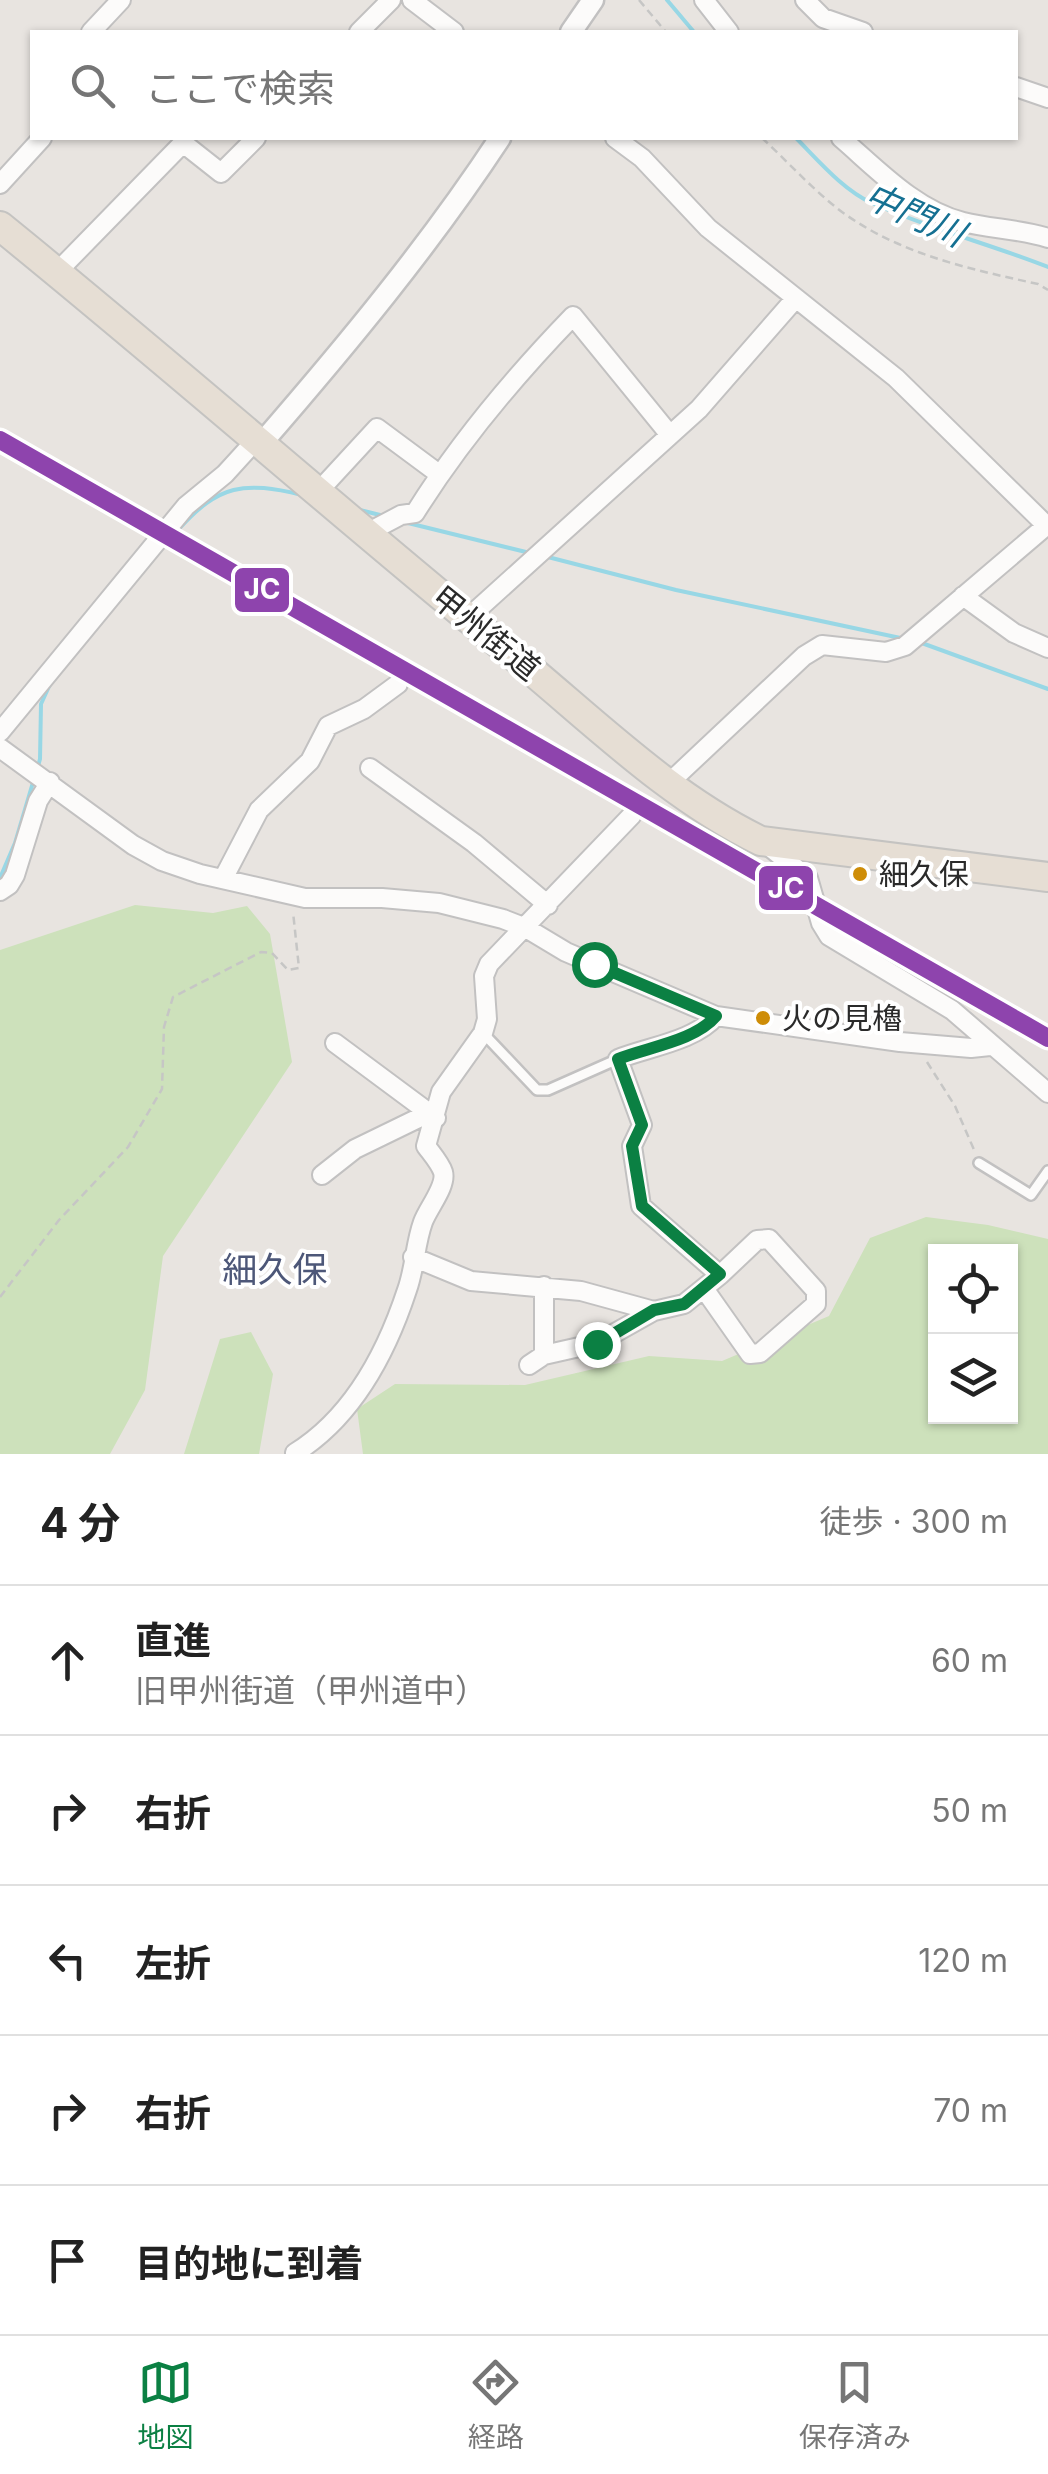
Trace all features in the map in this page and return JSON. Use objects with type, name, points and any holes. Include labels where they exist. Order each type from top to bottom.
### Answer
[{"type":"highway","name":"甲州街道","points":[[0,226],[317,493],[365,526],[468,618],[669,783],[726,822],[761,841],[1048,877]]},
{"type":"street","points":[[93,30],[121,0]]},
{"type":"street","points":[[361,30],[391,0]]},
{"type":"street","points":[[412,0],[451,30]]},
{"type":"street","points":[[572,30],[593,0]]},
{"type":"street","points":[[704,0],[726,30]]},
{"type":"street","points":[[805,0],[823,18],[858,30]]},
{"type":"street","points":[[1018,88],[1048,98]]},
{"type":"street","points":[[0,184],[40,140]]},
{"type":"street","points":[[57,272],[180,140],[221,173],[254,140]]},
{"type":"street","points":[[0,732],[186,506],[258,442],[366,322],[499,140]]},
{"type":"street","points":[[618,140],[642,158],[708,228],[896,378],[1047,527],[904,646],[886,652],[822,645],[804,656],[669,783]]},
{"type":"street","points":[[843,140],[897,188],[924,205],[959,221],[1024,230],[1048,238]]},
{"type":"street","points":[[468,618],[698,410],[795,300]]},
{"type":"street","points":[[365,526],[415,513],[439,474],[526,365],[573,316],[670,435]]},
{"type":"street","points":[[317,493],[376,428],[439,474]]},
{"type":"street","points":[[963,596],[1014,634],[1048,648]]},
{"type":"street","points":[[223,878],[259,810],[310,761],[328,726],[364,710],[398,684]]},
{"type":"street","points":[[0,748],[148,853],[188,870],[293,895],[439,903],[504,918],[566,952],[716,1016],[915,1043],[990,1046]]},
{"type":"street","points":[[370,768],[474,843],[548,905]]},
{"type":"street","points":[[0,891],[15,874],[47,780]]},
{"type":"street","points":[[295,1453],[320,1438],[350,1403],[381,1356],[409,1286],[424,1219],[443,1180],[443,1172],[426,1146],[432,1115],[440,1092],[483,1033],[488,1019],[484,976],[488,964],[632,815]]},
{"type":"street","points":[[761,841],[808,878],[821,923],[830,936],[952,1010],[1048,1092]]},
{"type":"street","points":[[716,1016],[686,1035],[618,1059],[642,1125],[632,1146],[642,1206],[720,1274]]},
{"type":"street","points":[[335,1043],[432,1115]]},
{"type":"street","points":[[322,1175],[355,1150],[432,1115]]},
{"type":"street","points":[[544,1286],[537,1360],[597,1344],[654,1310],[684,1304],[758,1240],[769,1239],[816,1290],[816,1304],[760,1353],[750,1354],[704,1290]]},
{"type":"street","points":[[413,1257],[471,1281],[544,1286],[654,1310]]},
{"type":"lane","points":[[483,1033],[537,1090],[548,1090],[618,1059]]},
{"type":"lane","points":[[979,1163],[1030,1195],[1048,1171]]},
{"type":"path","points":[[639,0],[664,30]]},
{"type":"path","points":[[764,140],[840,210],[885,240],[936,260],[1038,284],[1048,290]]},
{"type":"path","points":[[0,1297],[59,1220],[128,1147],[162,1090],[164,1027],[173,997],[261,952],[272,953],[288,970],[299,968],[293,938],[293,895]]},
{"type":"path","points":[[915,1043],[954,1106],[979,1163]]},
{"type":"green space","points":[[135,905],[213,913],[247,906],[270,934],[292,1062],[163,1256],[145,1390],[110,1454],[0,1454],[0,950]]},
{"type":"green space","points":[[926,1217],[988,1225],[1048,1239],[1048,1454],[363,1454],[357,1409],[395,1384],[525,1385],[649,1356],[722,1361],[829,1316],[870,1238]]},
{"type":"green space","points":[[251,1332],[273,1374],[259,1454],[184,1454],[220,1339]]},
{"type":"waterway","name":"中門川","points":[[667,0],[692,30]]},
{"type":"waterway","name":"中門川","points":[[798,140],[841,183],[872,203],[1048,267]]},
{"type":"waterway","points":[[178,530],[207,503],[234,490],[264,488],[302,495]]},
{"type":"waterway","points":[[360,510],[384,516]]},
{"type":"waterway","points":[[408,523],[530,553]]},
{"type":"waterway","points":[[544,556],[676,590],[905,639]]},
{"type":"waterway","points":[[919,642],[1048,689]]},
{"type":"waterway","points":[[37,770],[41,704],[51,682]]},
{"type":"waterway","points":[[0,878],[34,779]]},
{"type":"transit line","name":"JC","points":[[0,440],[1048,1038]]},
{"type":"place","name":"細久保","points":[[860,874]]},
{"type":"place","name":"火の見櫓","points":[[763,1018]]},
{"type":"district","name":"細久保","points":[[275,1269]]},
{"type":"route","points":[[594,964],[716,1016],[686,1035],[618,1059],[642,1125],[632,1146],[642,1206],[720,1274],[684,1304],[654,1310],[597,1344]]}]
